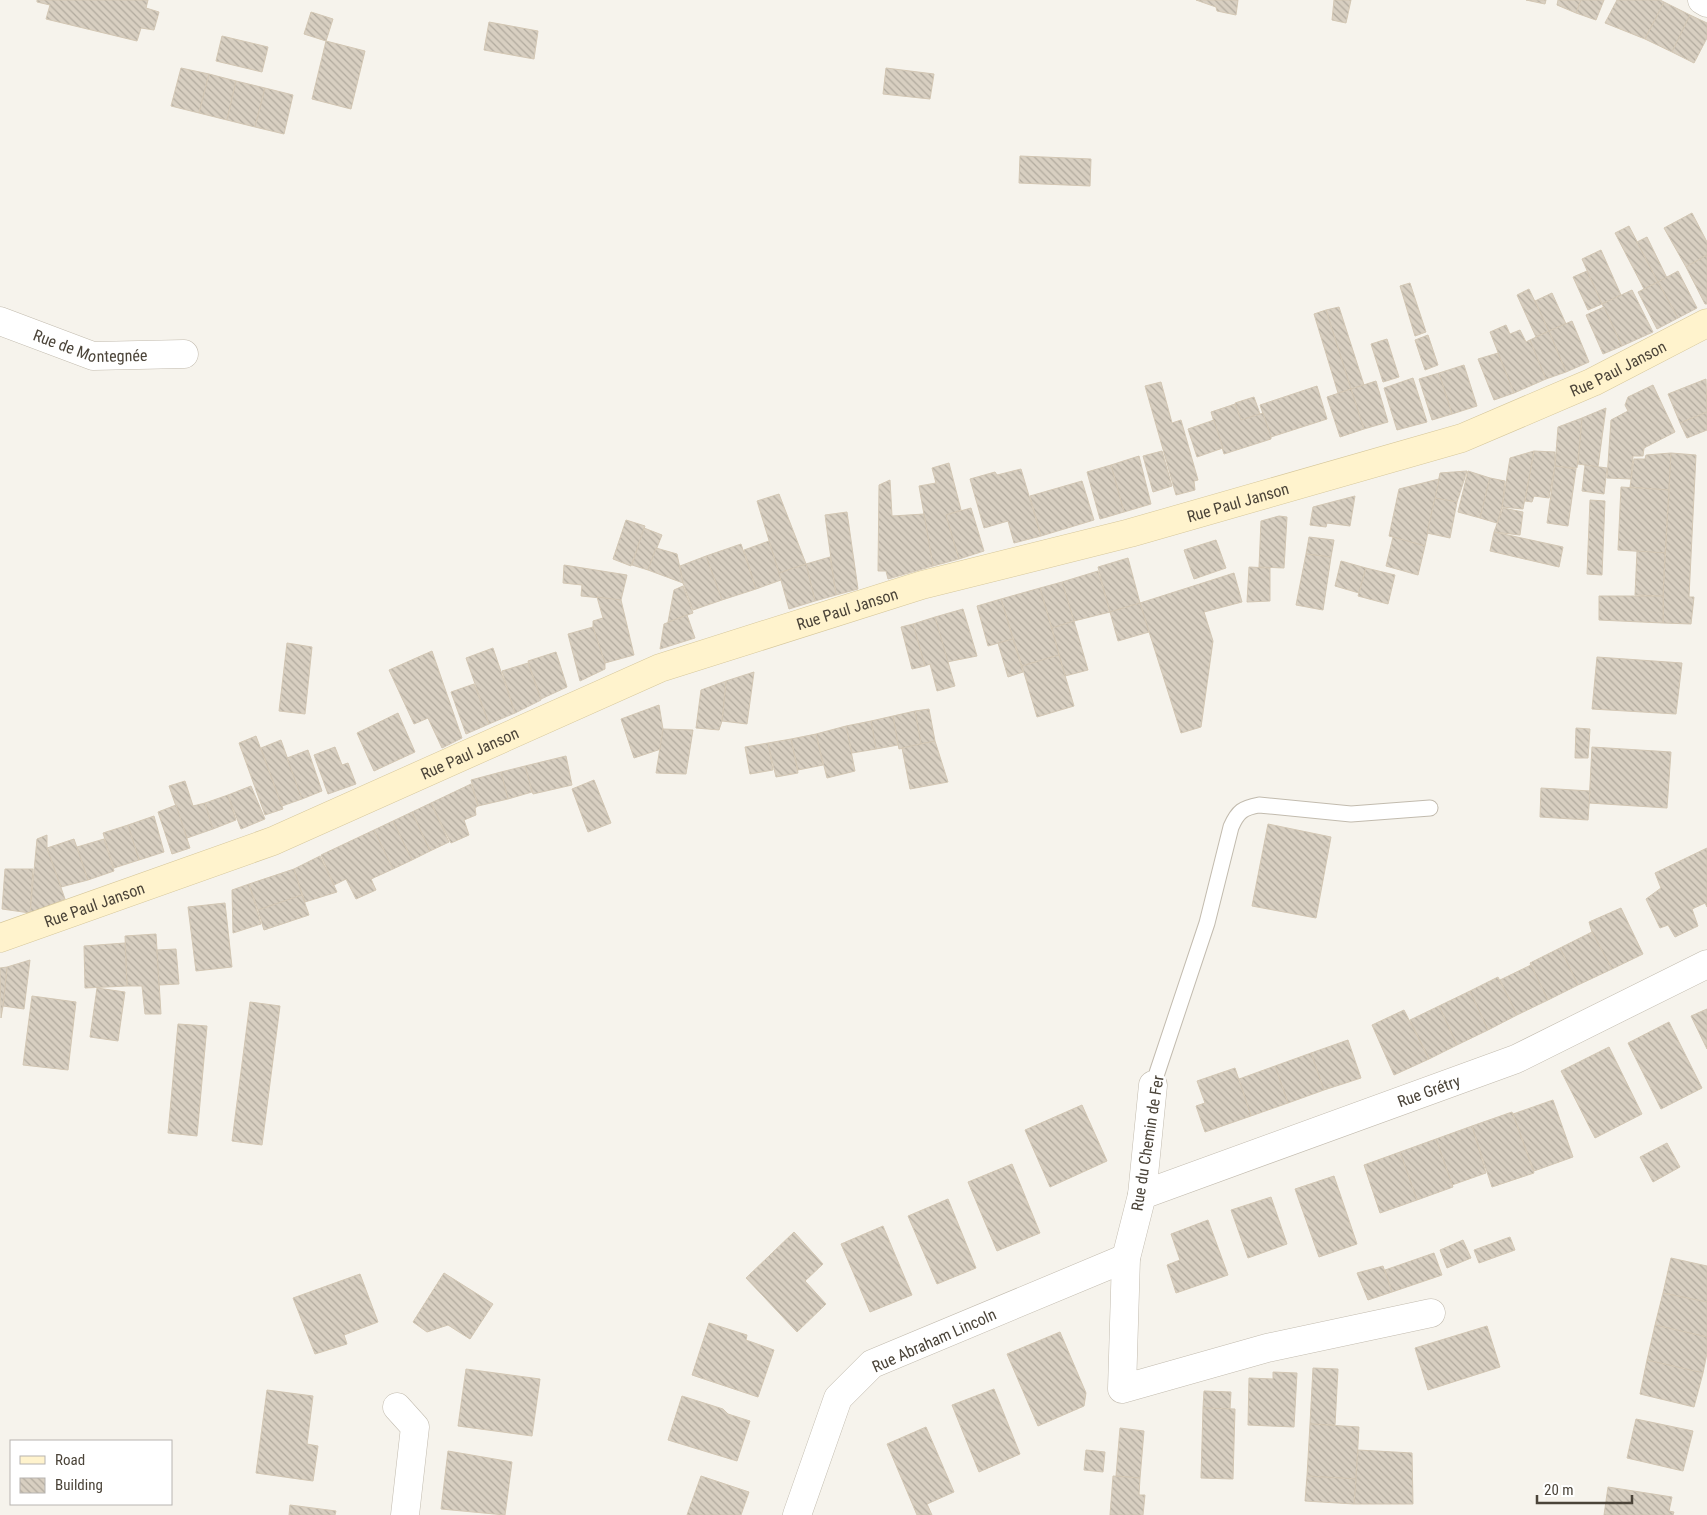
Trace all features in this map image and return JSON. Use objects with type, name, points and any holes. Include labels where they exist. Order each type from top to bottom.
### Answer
[{"type":"street","points":[[1702,0],[1707,3]]},
{"type":"street","name":"Rue de Montegnée","points":[[0,321],[92,356],[184,354]]},
{"type":"street","name":"Rue Paul Janson","points":[[0,938],[273,841],[660,668],[922,584],[1130,533],[1462,438],[1593,382],[1707,323]]},
{"type":"street","name":"Rue Grétry","points":[[1142,1196],[1516,1059],[1707,964]]},
{"type":"street","name":"Rue du Chemin de Fer","points":[[1153,1085],[1142,1196],[1126,1258],[1122,1389],[1267,1348],[1431,1313]]},
{"type":"street","name":"Rue Abraham Lincoln","points":[[797,1515],[838,1398],[872,1364],[1126,1258]]},
{"type":"street","points":[[397,1406],[415,1427],[405,1515]]},
{"type":"lane","name":"Rue du Chemin de Fer","points":[[1153,1085],[1208,923],[1232,827],[1240,812],[1245,808],[1259,805],[1351,814],[1430,808]]},
{"type":"building","points":[[37,0],[148,0],[146,8],[159,12],[154,30],[141,28],[137,41],[46,19],[50,5],[37,2]]},
{"type":"building","points":[[1196,0],[1238,0],[1236,15],[1217,11],[1216,7]]},
{"type":"building","points":[[1334,0],[1351,0],[1346,23],[1332,20]]},
{"type":"building","points":[[1526,0],[1546,0],[1545,4]]},
{"type":"building","points":[[1558,0],[1581,0],[1576,13],[1557,5]]},
{"type":"building","points":[[1581,0],[1604,0],[1596,20],[1576,13]]},
{"type":"building","points":[[1617,0],[1660,0],[1664,2],[1645,39],[1605,23]]},
{"type":"building","points":[[1664,2],[1690,15],[1672,52],[1645,39]]},
{"type":"building","points":[[311,12],[333,19],[326,41],[304,34]]},
{"type":"building","points":[[1690,15],[1707,23],[1707,38],[1694,63],[1672,52]]},
{"type":"building","points":[[489,22],[538,31],[534,59],[484,50]]},
{"type":"building","points":[[222,36],[268,47],[262,72],[216,61]]},
{"type":"building","points":[[326,41],[365,51],[351,109],[312,99]]},
{"type":"building","points":[[181,68],[209,74],[199,113],[171,106]]},
{"type":"building","points":[[886,68],[934,74],[930,99],[883,94]]},
{"type":"building","points":[[209,74],[236,81],[227,120],[199,113]]},
{"type":"building","points":[[236,81],[265,88],[255,127],[227,120]]},
{"type":"building","points":[[265,88],[293,95],[284,134],[255,127]]},
{"type":"building","points":[[1020,156],[1091,159],[1090,186],[1019,183]]},
{"type":"building","points":[[1692,213],[1707,242],[1707,255],[1686,267],[1664,228]]},
{"type":"building","points":[[1629,226],[1658,282],[1644,289],[1615,233]]},
{"type":"building","points":[[1647,237],[1667,278],[1658,282],[1637,242]]},
{"type":"building","points":[[1601,250],[1621,295],[1602,304],[1582,259]]},
{"type":"building","points":[[1707,255],[1707,304],[1705,304],[1686,267]]},
{"type":"building","points":[[1587,271],[1602,304],[1588,310],[1573,277]]},
{"type":"building","points":[[1678,271],[1697,308],[1678,318],[1658,282]]},
{"type":"building","points":[[1658,282],[1678,318],[1657,329],[1638,292]]},
{"type":"building","points":[[1410,283],[1426,332],[1415,336],[1400,286]]},
{"type":"building","points":[[1529,289],[1549,331],[1536,337],[1517,295]]},
{"type":"building","points":[[1632,290],[1653,332],[1622,346],[1602,304]]},
{"type":"building","points":[[1552,293],[1566,324],[1549,331],[1535,301]]},
{"type":"building","points":[[1339,307],[1364,385],[1351,389],[1326,310]]},
{"type":"building","points":[[1604,307],[1622,346],[1603,354],[1586,315]]},
{"type":"building","points":[[1326,310],[1351,389],[1338,393],[1314,314]]},
{"type":"building","points":[[1572,321],[1589,362],[1566,372],[1549,331]]},
{"type":"building","points":[[1506,325],[1510,334],[1520,330],[1526,342],[1530,340],[1546,379],[1514,393],[1490,332]]},
{"type":"building","points":[[1549,331],[1566,372],[1546,379],[1530,340]]},
{"type":"building","points":[[1428,335],[1438,365],[1425,370],[1415,340]]},
{"type":"building","points":[[1387,339],[1399,377],[1383,382],[1371,344]]},
{"type":"building","points":[[1498,353],[1514,393],[1494,400],[1478,359]]},
{"type":"building","points":[[1464,365],[1477,406],[1452,414],[1439,373]]},
{"type":"building","points":[[1439,373],[1452,414],[1432,420],[1419,379]]},
{"type":"building","points":[[1413,378],[1427,422],[1397,430],[1384,388]]},
{"type":"building","points":[[1706,379],[1707,412],[1680,423],[1668,394]]},
{"type":"building","points":[[1376,381],[1388,422],[1364,429],[1351,389]]},
{"type":"building","points":[[1161,382],[1172,423],[1181,420],[1198,480],[1194,481],[1195,490],[1176,495],[1145,386]]},
{"type":"building","points":[[1653,385],[1675,432],[1644,448],[1643,456],[1633,456],[1631,479],[1607,478],[1611,420],[1628,411],[1625,405],[1628,397]]},
{"type":"building","points":[[1317,386],[1327,419],[1271,437],[1260,405]]},
{"type":"building","points":[[1351,389],[1364,429],[1340,437],[1327,397]]},
{"type":"building","points":[[1254,397],[1260,414],[1241,420],[1235,403]]},
{"type":"building","points":[[1235,404],[1241,420],[1263,413],[1271,439],[1224,454],[1211,412]]},
{"type":"building","points":[[1606,408],[1598,467],[1578,464],[1582,418]]},
{"type":"building","points":[[1707,412],[1707,430],[1687,438],[1680,423]]},
{"type":"building","points":[[1582,418],[1577,468],[1555,466],[1558,427]]},
{"type":"building","points":[[1214,420],[1223,448],[1197,457],[1188,429]]},
{"type":"building","points":[[1162,451],[1172,486],[1153,492],[1143,456]]},
{"type":"building","points":[[1534,451],[1555,452],[1555,466],[1549,498],[1534,496],[1532,502],[1525,501]]},
{"type":"building","points":[[1534,451],[1523,509],[1502,507],[1510,458]]},
{"type":"building","points":[[1671,453],[1669,490],[1630,487],[1634,459],[1645,459],[1646,455]]},
{"type":"building","points":[[1671,453],[1696,455],[1689,597],[1694,597],[1691,624],[1663,623]]},
{"type":"building","points":[[1139,456],[1151,504],[1124,512],[1111,465]]},
{"type":"building","points":[[949,463],[961,510],[946,515],[959,559],[933,566],[919,486],[936,483],[932,468]]},
{"type":"building","points":[[1111,465],[1124,512],[1100,519],[1087,472]]},
{"type":"building","points":[[1585,465],[1607,468],[1604,494],[1582,491]]},
{"type":"building","points":[[1555,466],[1576,469],[1568,526],[1547,523]]},
{"type":"building","points":[[1021,469],[1041,536],[1014,543],[1008,521],[984,528],[970,479],[995,472],[997,475]]},
{"type":"building","points":[[1467,471],[1457,502],[1435,498],[1440,473]]},
{"type":"building","points":[[1468,471],[1490,478],[1480,518],[1458,512]]},
{"type":"building","points":[[1490,478],[1505,481],[1502,507],[1497,523],[1480,518]]},
{"type":"building","points":[[1439,479],[1425,546],[1389,536],[1399,489]]},
{"type":"building","points":[[890,480],[892,516],[924,514],[933,566],[888,579],[886,571],[878,571],[879,485]]},
{"type":"building","points":[[1082,481],[1094,520],[1041,536],[1030,496]]},
{"type":"building","points":[[1621,487],[1669,490],[1665,553],[1618,550]]},
{"type":"building","points":[[779,494],[806,564],[779,573],[757,501]]},
{"type":"building","points":[[1355,496],[1350,526],[1327,523],[1326,527],[1310,525],[1313,507]]},
{"type":"building","points":[[1435,498],[1457,502],[1450,538],[1427,533]]},
{"type":"building","points":[[1590,500],[1605,501],[1602,575],[1587,574]]},
{"type":"building","points":[[971,508],[984,551],[959,559],[946,515]]},
{"type":"building","points":[[1503,508],[1523,512],[1520,535],[1494,532]]},
{"type":"building","points":[[847,512],[858,589],[836,595],[825,515]]},
{"type":"building","points":[[1279,516],[1287,517],[1284,568],[1259,567],[1261,521]]},
{"type":"building","points":[[626,520],[645,526],[631,566],[613,559]]},
{"type":"building","points":[[644,528],[662,535],[648,570],[632,565]]},
{"type":"building","points":[[1494,532],[1563,547],[1559,567],[1490,551]]},
{"type":"building","points":[[1309,537],[1334,540],[1331,557],[1306,554]]},
{"type":"building","points":[[1393,537],[1425,546],[1418,575],[1386,566]]},
{"type":"building","points":[[1216,540],[1226,568],[1194,579],[1184,550]]},
{"type":"building","points":[[769,541],[781,580],[756,589],[744,550]]},
{"type":"building","points":[[741,544],[756,589],[722,600],[706,556]]},
{"type":"building","points":[[656,548],[677,554],[683,583],[648,570]]},
{"type":"building","points":[[1637,551],[1665,553],[1663,596],[1635,595]]},
{"type":"building","points":[[1306,554],[1331,557],[1323,610],[1296,605]]},
{"type":"building","points":[[706,556],[722,600],[693,610],[683,583],[680,566]]},
{"type":"building","points":[[830,557],[836,595],[815,601],[806,564]]},
{"type":"building","points":[[1128,558],[1140,603],[1110,612],[1098,567]]},
{"type":"building","points":[[1341,561],[1366,568],[1359,593],[1335,586]]},
{"type":"building","points":[[806,564],[815,601],[789,609],[779,573]]},
{"type":"building","points":[[564,565],[627,575],[621,600],[581,596],[582,585],[563,583]]},
{"type":"building","points":[[1249,567],[1270,568],[1270,601],[1247,602]]},
{"type":"building","points":[[1366,568],[1395,575],[1388,604],[1358,596]]},
{"type":"building","points":[[1098,571],[1110,612],[1074,621],[1062,582]]},
{"type":"building","points":[[1234,573],[1242,602],[1204,612],[1213,641],[1201,727],[1181,733],[1140,603]]},
{"type":"building","points":[[1062,582],[1074,621],[1052,628],[1040,588]]},
{"type":"building","points":[[683,586],[693,613],[668,622],[674,590]]},
{"type":"building","points":[[1040,588],[1059,655],[1022,666],[1001,599]]},
{"type":"building","points":[[1599,596],[1663,596],[1663,623],[1599,620]]},
{"type":"building","points":[[597,597],[621,600],[634,655],[605,663],[593,627],[593,621],[603,618]]},
{"type":"building","points":[[1001,599],[1013,639],[988,646],[977,606]]},
{"type":"building","points":[[1140,603],[1149,632],[1118,641],[1110,612]]},
{"type":"building","points":[[963,609],[977,656],[947,662],[935,617]]},
{"type":"building","points":[[687,615],[695,638],[660,649],[664,624]]},
{"type":"building","points":[[935,617],[955,686],[937,691],[930,664],[925,666],[913,624]]},
{"type":"building","points":[[1074,621],[1088,670],[1065,676],[1052,628]]},
{"type":"building","points":[[913,624],[925,666],[912,669],[901,627]]},
{"type":"building","points":[[593,627],[605,663],[605,669],[580,681],[568,634]]},
{"type":"building","points":[[1013,639],[1023,672],[1008,677],[998,643]]},
{"type":"building","points":[[287,643],[312,647],[305,714],[279,711]]},
{"type":"building","points":[[493,648],[515,713],[489,724],[466,658]]},
{"type":"building","points":[[432,651],[462,738],[442,748],[428,718],[414,724],[389,670]]},
{"type":"building","points":[[556,652],[567,687],[541,699],[528,661]]},
{"type":"building","points":[[1059,655],[1074,706],[1037,717],[1022,666]]},
{"type":"building","points":[[1597,657],[1682,663],[1676,714],[1592,709]]},
{"type":"building","points":[[528,663],[541,700],[515,713],[502,671]]},
{"type":"building","points":[[754,672],[747,724],[722,721],[726,681]]},
{"type":"building","points":[[726,681],[722,721],[719,730],[696,728],[701,690]]},
{"type":"building","points":[[474,684],[489,724],[466,734],[451,692]]},
{"type":"building","points":[[659,705],[663,729],[661,749],[634,758],[621,719]]},
{"type":"building","points":[[929,709],[935,741],[921,744],[915,711]]},
{"type":"building","points":[[915,711],[921,744],[899,749],[893,716]]},
{"type":"building","points":[[398,713],[415,752],[374,771],[357,733]]},
{"type":"building","points":[[893,716],[898,745],[876,749],[871,721]]},
{"type":"building","points":[[871,721],[876,749],[852,753],[846,726]]},
{"type":"building","points":[[846,726],[855,771],[827,778],[816,734]]},
{"type":"building","points":[[1576,728],[1590,729],[1588,758],[1575,758]]},
{"type":"building","points":[[663,729],[693,730],[686,774],[656,773]]},
{"type":"building","points":[[816,734],[823,765],[798,770],[791,739]]},
{"type":"building","points":[[256,736],[283,809],[265,815],[239,743]]},
{"type":"building","points":[[791,739],[798,773],[776,777],[768,743]]},
{"type":"building","points":[[281,740],[302,799],[282,806],[261,748]]},
{"type":"building","points":[[935,741],[948,782],[910,789],[902,748]]},
{"type":"building","points":[[768,743],[773,770],[750,774],[745,747]]},
{"type":"building","points":[[335,747],[342,765],[348,763],[356,784],[328,794],[314,755]]},
{"type":"building","points":[[1592,747],[1671,752],[1667,808],[1589,803]]},
{"type":"building","points":[[308,750],[322,791],[302,799],[287,758]]},
{"type":"building","points":[[566,756],[572,785],[533,794],[525,766]]},
{"type":"building","points":[[525,766],[532,792],[508,799],[501,772]]},
{"type":"building","points":[[501,772],[508,799],[478,806],[471,780]]},
{"type":"building","points":[[594,780],[611,823],[588,832],[572,789]]},
{"type":"building","points":[[185,781],[193,806],[205,803],[213,829],[187,838],[169,786]]},
{"type":"building","points":[[471,784],[478,806],[475,808],[476,815],[464,820],[469,835],[451,843],[431,803]]},
{"type":"building","points":[[251,786],[265,819],[241,829],[228,795]]},
{"type":"building","points":[[1541,788],[1590,791],[1588,820],[1540,817]]},
{"type":"building","points":[[228,795],[236,820],[213,829],[205,803]]},
{"type":"building","points":[[431,803],[449,842],[430,851],[412,812]]},
{"type":"building","points":[[176,805],[190,848],[172,854],[158,812]]},
{"type":"building","points":[[412,812],[430,851],[412,860],[393,821]]},
{"type":"building","points":[[154,816],[164,852],[139,860],[128,825]]},
{"type":"building","points":[[393,821],[412,860],[393,869],[374,830]]},
{"type":"building","points":[[1268,824],[1331,837],[1316,918],[1252,906]]},
{"type":"building","points":[[128,825],[139,860],[114,868],[103,833]]},
{"type":"building","points":[[374,830],[393,869],[371,879],[376,890],[356,899],[346,879],[334,885],[321,855]]},
{"type":"building","points":[[47,835],[47,848],[65,899],[30,913],[37,839]]},
{"type":"building","points":[[74,839],[88,880],[61,887],[47,848]]},
{"type":"building","points":[[104,839],[114,871],[88,880],[77,847]]},
{"type":"building","points":[[1707,848],[1707,907],[1705,903],[1692,909],[1698,926],[1675,937],[1668,925],[1660,928],[1646,899],[1661,888],[1655,873]]},
{"type":"building","points":[[320,856],[337,892],[305,902],[294,869]]},
{"type":"building","points":[[5,869],[33,869],[30,913],[2,909]]},
{"type":"building","points":[[294,869],[302,895],[258,910],[249,884]]},
{"type":"building","points":[[249,884],[261,924],[233,933],[232,890]]},
{"type":"building","points":[[302,895],[309,915],[264,930],[258,910]]},
{"type":"building","points":[[225,903],[232,967],[196,971],[188,907]]},
{"type":"building","points":[[1621,908],[1643,954],[1612,969],[1592,932],[1589,922]]},
{"type":"building","points":[[1592,932],[1612,969],[1578,985],[1560,948]]},
{"type":"building","points":[[156,934],[161,1014],[145,1014],[142,986],[127,986],[125,936]]},
{"type":"building","points":[[125,943],[127,986],[85,988],[84,946]]},
{"type":"building","points":[[1560,948],[1578,985],[1548,1000],[1530,963]]},
{"type":"building","points":[[176,949],[179,984],[159,985],[157,950]]},
{"type":"building","points":[[30,960],[24,1009],[3,1006],[7,967]]},
{"type":"building","points":[[1531,965],[1548,1000],[1517,1015],[1500,980]]},
{"type":"building","points":[[7,967],[3,1006],[1,1018],[0,968]]},
{"type":"building","points":[[1498,977],[1517,1015],[1488,1030],[1470,991]]},
{"type":"building","points":[[97,988],[125,992],[118,1041],[90,1037]]},
{"type":"building","points":[[1470,991],[1488,1030],[1457,1045],[1439,1006]]},
{"type":"building","points":[[32,996],[76,1002],[68,1070],[23,1065]]},
{"type":"building","points":[[250,1002],[280,1006],[262,1145],[232,1141]]},
{"type":"building","points":[[1439,1006],[1457,1045],[1429,1059],[1410,1020]]},
{"type":"building","points":[[1707,1009],[1707,1049],[1691,1016]]},
{"type":"building","points":[[1404,1010],[1429,1059],[1394,1075],[1372,1025]]},
{"type":"building","points":[[1669,1022],[1702,1088],[1661,1109],[1628,1043]]},
{"type":"building","points":[[178,1024],[207,1026],[197,1136],[168,1133]]},
{"type":"building","points":[[1348,1040],[1361,1078],[1324,1090],[1311,1053]]},
{"type":"building","points":[[1609,1047],[1642,1114],[1595,1138],[1561,1071]]},
{"type":"building","points":[[1311,1053],[1324,1090],[1288,1103],[1275,1066]]},
{"type":"building","points":[[1275,1066],[1288,1103],[1251,1116],[1239,1079]]},
{"type":"building","points":[[1235,1068],[1251,1116],[1205,1132],[1196,1106],[1205,1103],[1197,1081]]},
{"type":"building","points":[[1553,1100],[1573,1157],[1534,1171],[1513,1114]]},
{"type":"building","points":[[1082,1105],[1107,1161],[1050,1187],[1025,1130]]},
{"type":"building","points":[[1512,1112],[1534,1173],[1492,1187],[1472,1126]]},
{"type":"building","points":[[1472,1126],[1486,1173],[1452,1185],[1436,1139]]},
{"type":"building","points":[[1436,1139],[1453,1187],[1417,1200],[1400,1152]]},
{"type":"building","points":[[1667,1143],[1680,1167],[1653,1182],[1640,1157]]},
{"type":"building","points":[[1400,1152],[1417,1200],[1380,1213],[1364,1165]]},
{"type":"building","points":[[1012,1164],[1040,1233],[997,1251],[968,1182]]},
{"type":"building","points":[[1334,1176],[1357,1244],[1319,1257],[1295,1189]]},
{"type":"building","points":[[1271,1197],[1287,1244],[1248,1258],[1231,1210]]},
{"type":"building","points":[[948,1199],[976,1268],[937,1284],[908,1216]]},
{"type":"building","points":[[1208,1220],[1228,1275],[1176,1293],[1167,1265],[1180,1260],[1171,1234]]},
{"type":"building","points":[[883,1226],[912,1295],[870,1312],[841,1244]]},
{"type":"building","points":[[794,1232],[823,1264],[805,1281],[826,1304],[797,1332],[746,1278]]},
{"type":"building","points":[[1510,1237],[1515,1250],[1479,1263],[1474,1250]]},
{"type":"building","points":[[1463,1240],[1471,1258],[1447,1268],[1440,1250]]},
{"type":"building","points":[[1434,1253],[1442,1275],[1392,1292],[1385,1270]]},
{"type":"building","points":[[1671,1258],[1707,1266],[1707,1302],[1663,1293]]},
{"type":"building","points":[[1383,1266],[1392,1292],[1368,1300],[1357,1273]]},
{"type":"building","points":[[444,1273],[493,1304],[470,1339],[448,1325],[427,1332],[413,1322]]},
{"type":"building","points":[[360,1274],[378,1322],[344,1335],[347,1344],[315,1354],[293,1298]]},
{"type":"building","points":[[1663,1293],[1707,1302],[1707,1337],[1655,1325]]},
{"type":"building","points":[[709,1323],[747,1335],[746,1340],[774,1350],[758,1397],[692,1375]]},
{"type":"building","points":[[1655,1325],[1707,1337],[1707,1353],[1703,1373],[1647,1360]]},
{"type":"building","points":[[1487,1326],[1500,1367],[1428,1390],[1415,1348]]},
{"type":"building","points":[[1060,1332],[1086,1393],[1084,1406],[1038,1426],[1007,1354]]},
{"type":"building","points":[[1647,1360],[1703,1373],[1694,1407],[1640,1394]]},
{"type":"building","points":[[1313,1368],[1338,1369],[1335,1425],[1310,1424]]},
{"type":"building","points":[[466,1369],[540,1379],[532,1436],[458,1426]]},
{"type":"building","points":[[1273,1372],[1297,1373],[1294,1427],[1248,1425],[1249,1378],[1273,1379]]},
{"type":"building","points":[[994,1389],[1020,1454],[979,1472],[952,1405]]},
{"type":"building","points":[[267,1390],[313,1396],[307,1444],[318,1446],[313,1481],[256,1473]]},
{"type":"building","points":[[1204,1391],[1231,1392],[1230,1409],[1203,1408]]},
{"type":"building","points":[[682,1396],[723,1409],[728,1414],[750,1421],[737,1461],[668,1440]]},
{"type":"building","points":[[1203,1408],[1235,1409],[1233,1479],[1201,1478]]},
{"type":"building","points":[[1636,1419],[1693,1431],[1683,1471],[1627,1458]]},
{"type":"building","points":[[1310,1424],[1359,1427],[1356,1479],[1307,1476]]},
{"type":"building","points":[[926,1427],[954,1492],[927,1504],[932,1515],[917,1515],[887,1444]]},
{"type":"building","points":[[1120,1428],[1144,1431],[1140,1478],[1116,1476]]},
{"type":"building","points":[[1086,1450],[1105,1452],[1103,1472],[1084,1470]]},
{"type":"building","points":[[1358,1450],[1412,1453],[1413,1504],[1354,1504]]},
{"type":"building","points":[[448,1451],[512,1462],[505,1515],[441,1509]]},
{"type":"building","points":[[701,1476],[749,1492],[741,1515],[687,1515]]},
{"type":"building","points":[[1113,1476],[1140,1478],[1139,1495],[1145,1495],[1143,1515],[1110,1515]]},
{"type":"building","points":[[1307,1476],[1356,1479],[1354,1504],[1305,1501]]},
{"type":"building","points":[[1608,1487],[1672,1497],[1669,1511],[1674,1512],[1673,1515],[1604,1515]]},
{"type":"building","points":[[290,1505],[336,1511],[335,1515],[289,1515]]}]
